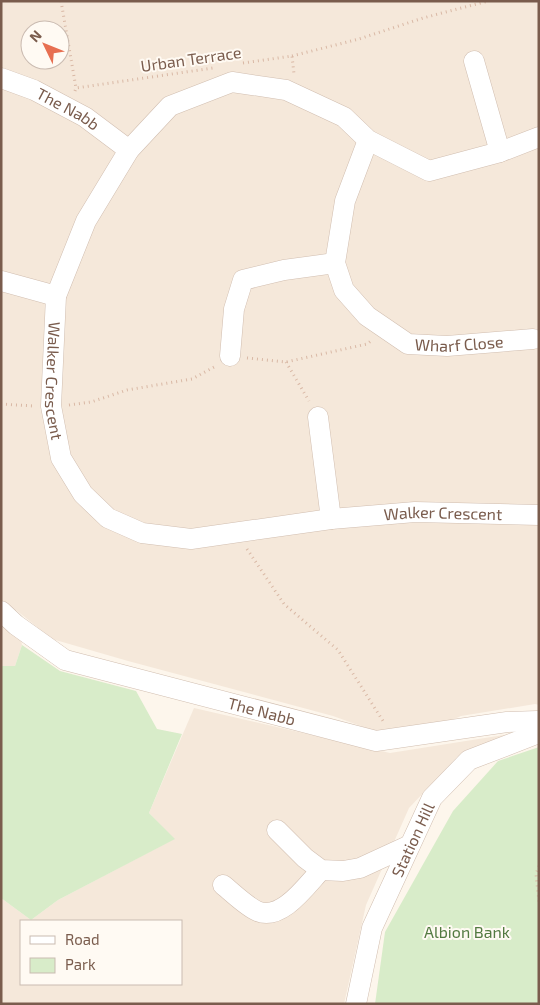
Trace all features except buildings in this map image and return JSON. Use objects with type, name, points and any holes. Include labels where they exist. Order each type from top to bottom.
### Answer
[{"type":"street","points":[[474,61],[500,152]]},
{"type":"street","name":"The Nabb","points":[[1,78],[34,90],[85,117],[129,150]]},
{"type":"street","name":"Walker Crescent","points":[[539,137],[500,152],[429,171],[368,140],[344,117],[286,90],[232,82],[170,106],[129,150],[86,221],[56,296],[52,408],[61,458],[83,494],[108,518],[142,533],[191,539],[331,519],[415,512],[539,515]]},
{"type":"street","name":"Wharf Close","points":[[368,140],[346,201],[335,263],[344,290],[367,316],[408,344],[448,346],[534,339]]},
{"type":"street","points":[[230,356],[234,309],[243,280],[284,270],[335,263]]},
{"type":"street","points":[[1,281],[56,296]]},
{"type":"street","points":[[318,417],[331,519]]},
{"type":"street","name":"The Nabb","points":[[1,611],[16,625],[65,660],[376,741],[506,722],[537,721],[539,723]]},
{"type":"street","name":"Station Hill","points":[[356,1004],[372,928],[432,798],[469,760],[539,733]]},
{"type":"street","points":[[277,830],[305,858],[321,870],[343,871],[360,868],[410,845]]},
{"type":"street","points":[[223,885],[257,911],[274,913],[288,904],[321,870]]},
{"type":"path","points":[[61,1],[76,88],[66,107]]},
{"type":"path","name":"Urban Terrace","points":[[243,64],[292,56],[359,39],[423,18],[488,1]]},
{"type":"path","points":[[292,56],[297,95]]},
{"type":"path","name":"Urban Terrace","points":[[76,88],[213,68]]},
{"type":"path","points":[[1,404],[52,408],[80,404],[127,390],[192,378],[206,372],[230,356],[286,362],[366,344],[388,331]]},
{"type":"path","points":[[286,362],[318,417]]},
{"type":"path","points":[[237,533],[284,604],[338,650],[394,738]]},
{"type":"path","points":[[539,866],[536,874],[539,902]]},
{"type":"shaded area","points":[[1,1],[539,1],[539,705],[535,704],[461,716],[433,728],[394,738],[333,716],[52,639],[16,610],[22,645],[15,666],[1,666]]},
{"type":"shaded area","points":[[194,708],[390,753],[516,733],[457,757],[409,808],[366,905],[344,1004],[1,1004],[1,898],[31,920],[58,900],[174,839],[149,813]]},
{"type":"green space","points":[[22,645],[60,671],[136,691],[157,729],[182,734],[149,813],[175,839],[58,900],[31,920],[1,898],[1,666],[15,666]]},
{"type":"green space","name":"Albion Bank","points":[[539,747],[539,1004],[375,1004],[385,932],[453,811],[498,761]]}]
